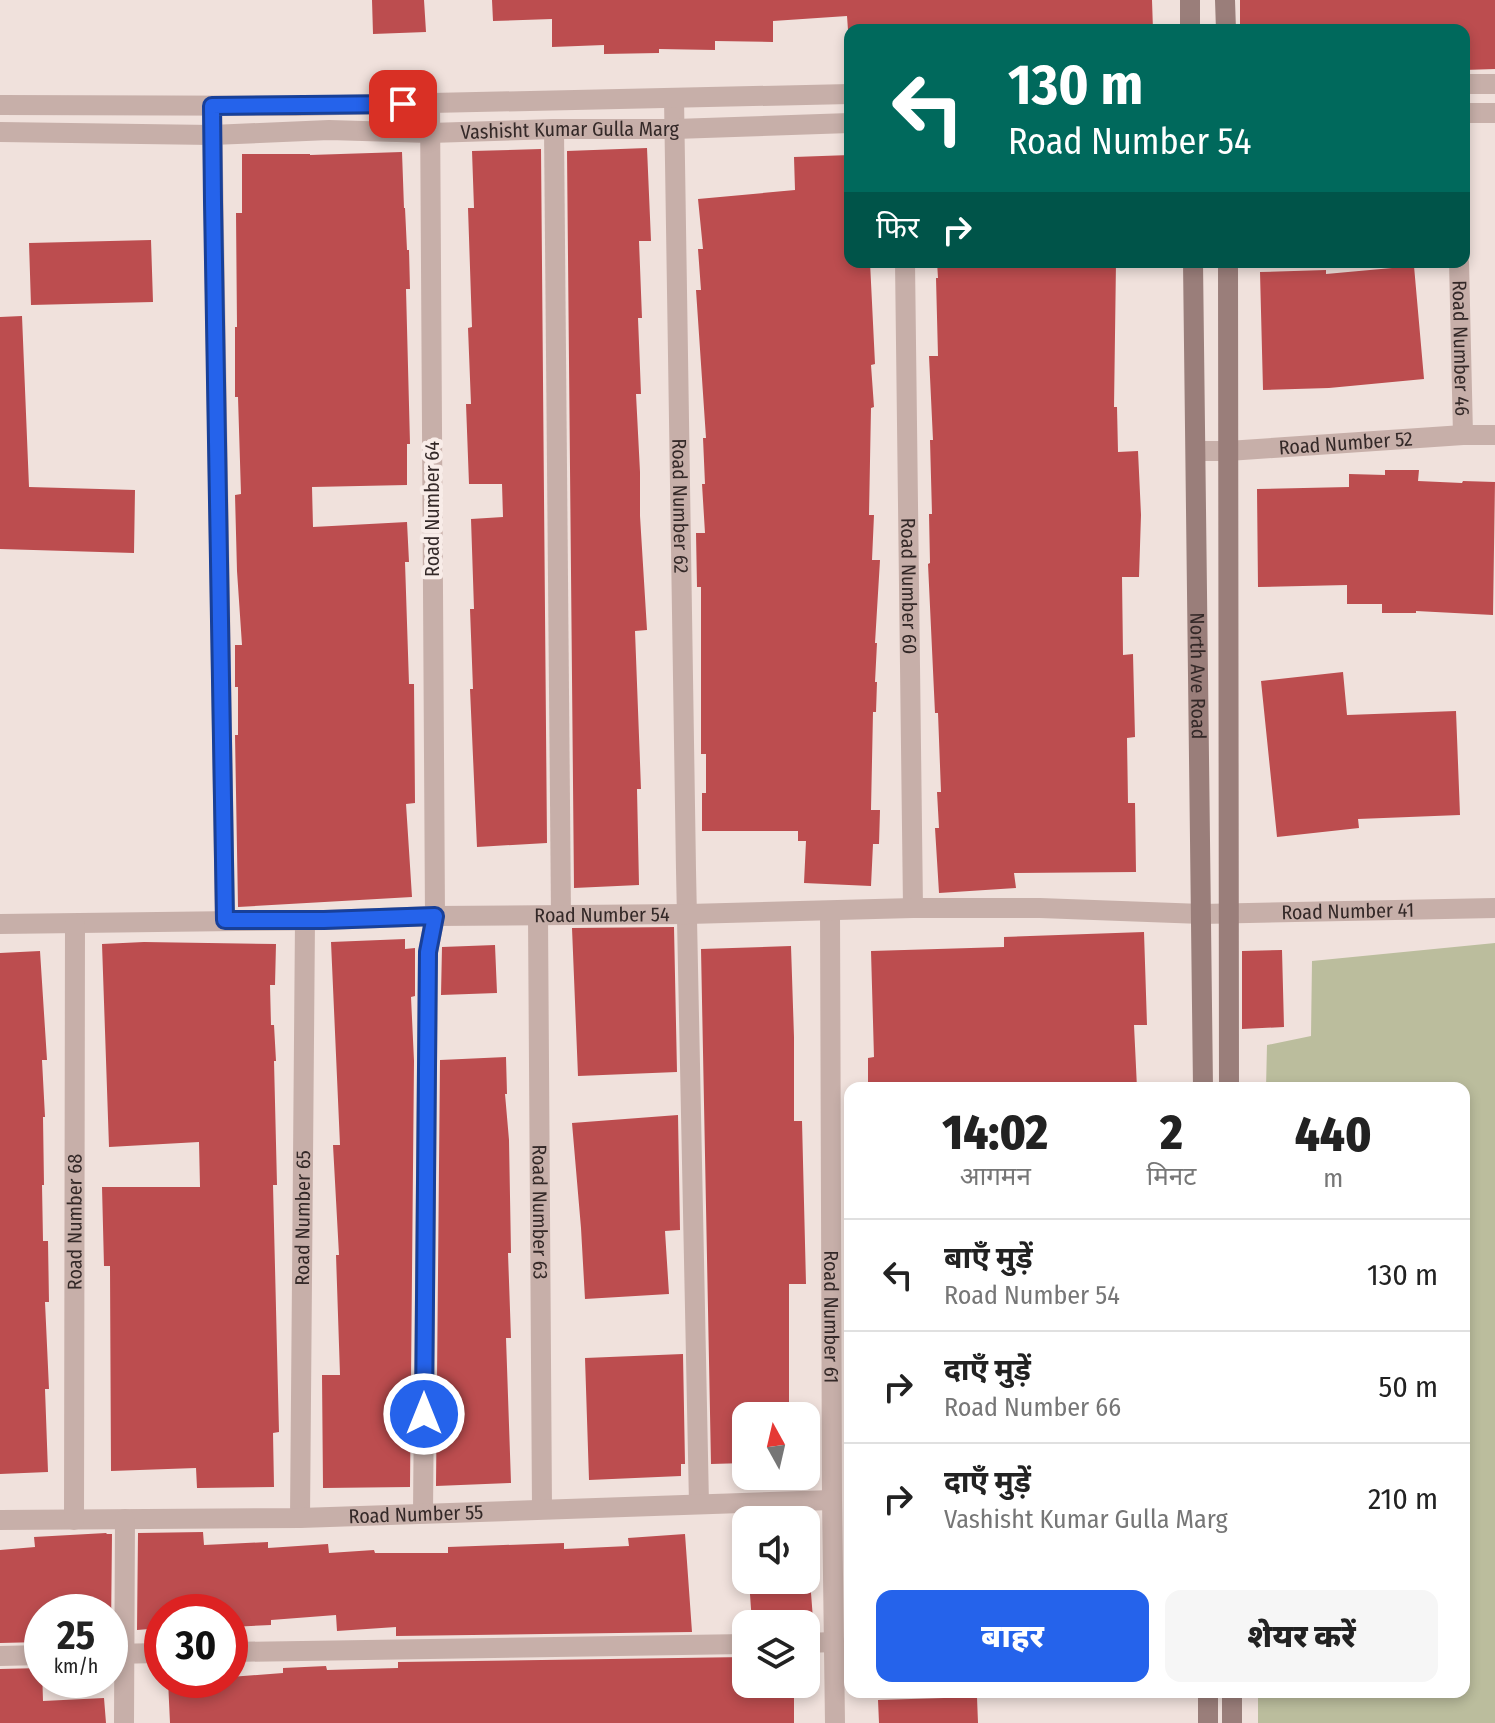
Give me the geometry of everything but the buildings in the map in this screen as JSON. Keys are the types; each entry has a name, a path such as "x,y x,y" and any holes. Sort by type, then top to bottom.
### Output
{"street":[{"path":"1190,0 1190,24"},
{"path":"1225,0 1226,24"},
{"path":"1470,84 1495,84"},
{"name":"Vashisht Kumar Gulla Marg","path":"0,105 212,106 844,94"},
{"name":"Road Number 62","path":"674,98 699,1504"},
{"name":"Road Number 64","path":"423,1513 428,952 435,916 430,103"},
{"path":"212,106 225,920"},
{"path":"1470,113 1495,113"},
{"name":"Vashisht Kumar Gulla Marg","path":"0,132 212,135 329,130 430,133 844,123"},
{"path":"554,129 561,915"},
{"name":"Road Number 60","path":"905,268 913,908"},
{"name":"North Ave Road","path":"1193,268 1203,1082"},
{"path":"1228,268 1229,1082"},
{"name":"Road Number 46","path":"1459,268 1463,435"},
{"name":"Road Number 52","path":"1196,451 1495,435"},
{"name":"Road Number 54","path":"0,924 913,908 1040,908 1202,914"},
{"name":"Road Number 41","path":"1202,914 1495,908"},
{"name":"Road Number 61","path":"830,911 835,1723"},
{"name":"Road Number 63","path":"538,916 542,1509"},
{"name":"Road Number 65","path":"300,1518 305,920"},
{"name":"Road Number 68","path":"74,1520 75,925"},
{"name":"Road Number 55","path":"0,1520 300,1518 832,1500"},
{"path":"121,1594 125,1519"},
{"path":"820,1642 834,1642"},
{"path":"248,1652 732,1644"},
{"path":"0,1656 24,1655"},
{"path":"121,1698 124,1723"},
{"path":"1208,1698 1208,1723"},
{"path":"1232,1698 1232,1723"}],"green space":[{"path":"1495,943 1495,1723 1258,1723 1258,1698 1470,1698 1470,1082 1266,1082 1267,1045 1311,1036 1312,961"}],"route":[{"path":"403,104 212,106 213,202 225,920 435,916 428,952 424,1414"}]}
